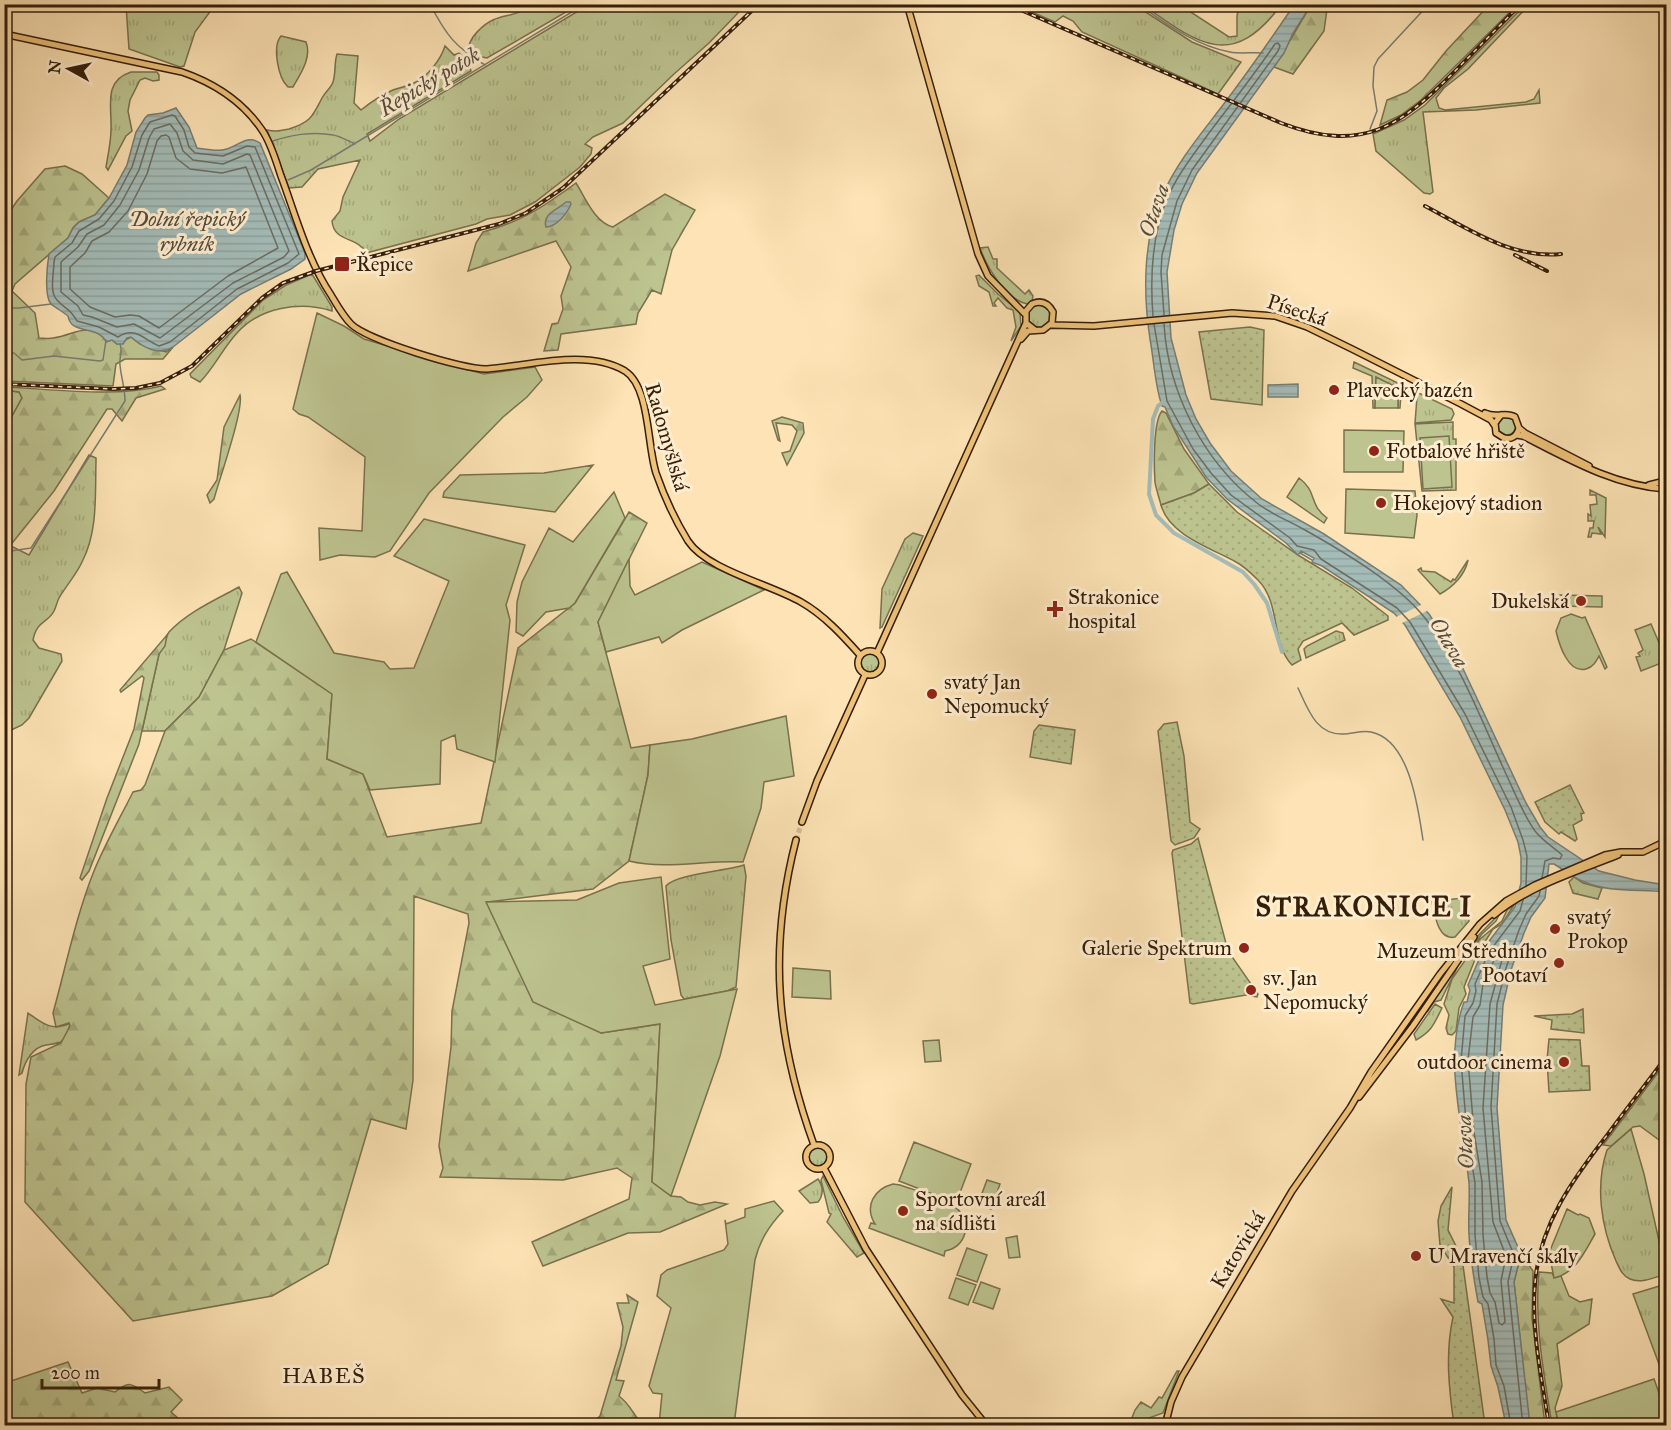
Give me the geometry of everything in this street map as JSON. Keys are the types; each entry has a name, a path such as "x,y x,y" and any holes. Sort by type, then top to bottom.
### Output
{"main road":[{"path":"908,7 975,248 988,276 1024,314 1026,322 1035,330"},
{"name":"Radomyšlská","path":"4,34 182,72 202,80 236,101 263,131 320,278 350,324 370,338 478,369 587,360 614,366 627,372 635,380 641,392 651,454 657,475 677,520 696,550 712,562 801,602 861,655"},
{"path":"1008,296 1022,304 1030,305 1038,302 1047,304 1054,317 1050,326 1043,330 1028,331 1016,345"},
{"path":"1024,314 1030,305"},
{"name":"Písecká","path":"1050,326 1123,323 1246,312 1275,316 1300,324 1346,345 1491,420 1495,426"},
{"name":"Písecká","path":"1054,317 1072,325"},
{"path":"877,653 1026,322"},
{"name":"Písecká","path":"1461,404 1493,417 1502,415"},
{"path":"1520,428 1516,435 1509,439 1504,438 1496,433 1496,420 1502,415 1510,414 1515,417 1525,433 1598,472"},
{"path":"1516,435 1584,467 1638,485 1666,489"},
{"path":"1638,485 1656,484 1661,482 1666,474"},
{"path":"866,651 877,653 882,660 881,670 872,676 866,675 858,666 861,655 866,651"},
{"path":"802,822 821,773 866,675"},
{"path":"796,840 782,911 779,959 780,999 784,1039 792,1079 814,1145"},
{"name":"Katovická","path":"1165,1425 1174,1394 1187,1368 1292,1191 1356,1100 1371,1072 1447,964 1480,924 1505,904 1552,880 1607,857 1643,852 1666,841"},
{"path":"814,1145 822,1145 830,1152 829,1163 824,1168 813,1168 807,1161 807,1152 814,1145"},
{"path":"824,1168 852,1225 876,1265 962,1395 987,1425"}],"green space":[{"path":"126,4 215,5 195,32 184,66 180,67 129,49"},
{"path":"733,4 738,13 709,43 623,123 593,137 585,144 592,148 591,154 580,167 535,202 510,215 487,219 476,224 366,253 358,244 337,233 332,221 340,211 343,197 360,160 318,169 302,187 289,188 267,130 289,129 310,118 333,82 337,54 358,56 354,103 361,110 384,94 411,85 425,76 434,67 445,46 454,55 459,53 468,61 471,71 367,134 370,141 399,119 588,5"},
{"path":"530,5 578,5 487,58 477,56 469,49 471,40 485,25 498,18 521,11"},
{"path":"1027,5 1135,5 1192,42 1241,62 1218,94 1082,32 1073,21 1063,16 1055,22 1027,10"},
{"path":"1143,5 1180,5 1229,37 1237,36 1239,5 1281,5 1263,26 1246,38 1230,44 1214,44 1198,40 1181,31"},
{"path":"1311,5 1331,5 1327,9 1324,31 1293,74 1274,67"},
{"path":"1489,5 1517,5 1421,100 1401,115 1380,125 1387,100 1407,92 1423,80 1446,51"},
{"path":"1525,5 1529,5 1468,69 1444,88 1436,98 1439,108 1445,110 1526,102 1534,99 1539,90 1540,103 1476,110 1423,112 1433,192 1424,193 1376,151 1373,134 1404,120 1425,105"},
{"path":"281,36 306,42 308,53 305,65 293,87 288,87 284,83 279,70 277,47"},
{"path":"131,72 157,72 159,80 153,81 145,78 140,80 130,100 128,111 132,131 126,136 108,170 106,167 111,134 111,95 116,81"},
{"path":"65,166 82,174 109,198 95,215 79,222 68,238 15,284 12,291 35,313 39,338 51,338 87,330 117,344 131,337 140,344 166,352 173,347 163,359 125,359 116,364 113,386 5,381 5,219 17,201 45,169"},
{"path":"576,183 596,215 607,225 613,227 665,194 695,210 672,250 661,294 652,290 638,313 636,324 561,334 558,350 544,351 552,324 558,323 563,309 561,296 571,267 556,241 468,271 476,243 483,232 510,223 532,212"},
{"path":"988,247 993,259 997,259 997,268 1025,294 1029,290 1033,296 1032,301 1027,304 1019,301 1004,289 987,264 980,248"},
{"path":"312,274 332,307 332,311 307,307 281,308 257,317 237,333 200,382 191,377 190,374 263,300 286,285"},
{"path":"979,275 1020,312 1021,326 1011,341 1016,327 1013,310 1007,308 998,298 994,303 996,306 993,306 989,292 979,286 976,276"},
{"path":"1035,305 1043,305 1050,312 1050,320 1043,327 1035,327 1028,320 1028,312"},
{"path":"317,313 364,339 484,374 535,367 542,380 429,493 390,551 375,557 340,555 320,560 319,528 362,531 365,457 293,409"},
{"path":"1250,327 1264,330 1262,405 1211,399 1199,332"},
{"path":"1354,362 1452,409 1454,414 1451,420 1415,423 1417,397 1408,391 1403,392 1400,408 1398,408 1398,388 1376,378 1375,408 1373,408 1372,376 1353,368"},
{"path":"1376,377 1398,388 1398,408 1375,408"},
{"path":"161,386 165,389 136,398 122,421 112,409 107,409 54,491 9,547 5,547 5,429 22,398 19,392 5,390 5,387 124,392"},
{"path":"5,390 19,392 22,398 5,429"},
{"path":"240,395 235,429 214,499 210,503 207,495 217,480 224,427"},
{"path":"1162,411 1166,413 1184,449 1209,484 1194,493 1161,505 1155,482 1154,456 1157,424"},
{"path":"782,417 803,423 804,433 787,465 782,453 790,451 797,431 792,425 776,423 780,441 778,440 772,421"},
{"path":"1507,417 1513,420 1516,426 1513,432 1507,435 1501,432 1498,426 1501,420"},
{"path":"1453,422 1453,439 1456,439 1456,490 1422,491 1415,424"},
{"name":"Fotbalové hřiště","path":"1344,430 1404,431 1403,472 1344,472"},
{"name":"Fotbalové hřiště","path":"1449,436 1452,487 1423,489 1420,438"},
{"path":"89,455 96,458 95,513 91,538 82,562 59,598 52,615 40,625 33,640 39,648 61,654 62,661 29,718 22,725 5,733 4,547 13,547 29,555"},
{"path":"593,465 555,512 443,497 444,492 460,475 544,473"},
{"path":"1299,478 1309,488 1317,508 1327,518 1324,523 1287,497"},
{"path":"1209,484 1237,512 1298,555 1352,588 1388,616 1388,620 1354,635 1342,623 1303,641 1298,649 1301,660 1292,665 1281,646 1270,600 1258,580 1239,564 1192,540 1173,525 1165,515 1161,505 1194,493"},
{"name":"Hokejový stadion","path":"1346,489 1415,491 1417,515 1414,538 1345,533"},
{"path":"1590,490 1606,498 1605,537 1598,527 1601,534 1592,533 1591,537 1588,537 1594,521 1588,521 1588,514 1591,516 1590,505 1597,504 1596,495 1590,495"},
{"path":"614,492 625,518 575,603 569,608 546,612 523,636 516,632 517,602 522,582 549,528 573,542"},
{"path":"629,512 647,523 598,622 631,748 650,745 648,775 629,861 593,889 487,902 601,1033 660,1024 652,1182 671,1196 681,1197 688,1202 700,1205 715,1202 727,1204 660,1232 628,1233 543,1266 532,1242 629,1199 632,1178 617,1168 563,1180 440,1177 443,1168 439,1146 451,1047 452,1011 469,923 468,914 414,896 413,1080 406,1129 371,1119 328,1264 272,1296 133,1321 25,1202 26,1084 31,1057 61,1043 70,1026 69,1023 56,1027 53,1013 82,906 98,861 133,792 141,790 145,785 165,731 199,697 224,650 251,639 332,694 327,759 363,774 387,837 481,823 518,648 575,603"},
{"path":"424,519 525,545 506,605 510,620 495,762 457,749 455,735 441,741 440,784 370,790 363,774 327,759 332,694 256,642 281,574 287,572 334,653 384,662 390,669 414,668 449,581 394,556"},
{"path":"913,533 923,536 880,628 882,589 905,539"},
{"path":"629,559 630,586 635,595 702,562 764,590 682,630 662,643 659,637 606,652 598,622"},
{"path":"1468,560 1458,580 1440,594 1418,570 1421,568 1422,571 1435,572 1451,582 1455,580"},
{"path":"239,587 242,593 224,650 199,697 165,731 142,731 159,654 169,632 193,612"},
{"name":"Dukelská","path":"1560,595 1602,596 1602,607 1560,606"},
{"path":"1571,614 1585,617 1607,667 1605,669 1599,656 1591,667 1586,669 1574,667 1565,657 1556,631 1561,618"},
{"path":"1651,624 1666,659 1664,662 1641,671 1636,657 1640,656 1638,653 1643,650 1635,630"},
{"path":"1336,631 1343,633 1345,640 1306,658 1304,649 1307,646"},
{"path":"167,635 165,646 159,654 139,744 89,871 82,880 80,878 107,798 134,729 144,678 142,676 121,692 120,690"},
{"path":"870,654 876,657 879,663 876,669 870,672 864,669 861,663 864,657"},
{"path":"786,716 794,776 764,782 761,808 743,862 657,865 629,861 648,775 650,745 692,739"},
{"path":"1177,722 1184,756 1190,822 1200,829 1194,838 1175,845 1171,841 1158,731 1164,724"},
{"path":"1039,725 1075,730 1071,764 1030,757 1034,731"},
{"path":"1570,785 1584,813 1581,814 1582,820 1573,825 1577,839 1575,841 1561,832 1559,834 1545,822 1535,802"},
{"path":"1198,838 1228,951 1258,994 1257,997 1246,995 1190,1003 1172,853 1173,850 1191,844"},
{"path":"744,865 746,876 736,987 727,991 684,999 681,995 671,940 666,886 680,878"},
{"path":"661,877 670,959 643,966 655,1005 737,989 720,1056 671,1196 652,1182 660,1024 601,1033 533,1002 486,902 577,900 619,883"},
{"path":"1574,877 1583,883 1602,888 1598,899 1573,893 1569,882"},
{"path":"1461,898 1469,921 1455,937 1449,937 1438,926 1432,902"},
{"path":"1514,905 1502,924 1493,929 1476,957 1464,987 1466,994 1459,1008 1456,1031 1452,1035 1448,1034 1446,1028 1449,1015 1444,1004 1452,979 1480,939 1502,921 1507,910"},
{"path":"1500,913 1496,921 1482,934 1459,964 1441,1000 1434,1002 1427,1012 1473,941"},
{"path":"793,968 830,971 831,999 792,997"},
{"path":"1435,1004 1442,1008 1437,1018 1432,1027 1416,1040 1414,1034"},
{"path":"1583,1009 1584,1033 1551,1029 1552,1020 1534,1016 1572,1014"},
{"path":"28,1013 48,1025 58,1027 70,1023 70,1025 63,1041 41,1046 33,1052 19,1075"},
{"path":"1549,1039 1580,1040 1582,1066 1589,1066 1590,1090 1549,1092 1547,1060"},
{"path":"939,1040 941,1061 925,1062 923,1041"},
{"path":"1666,1062 1666,1145 1640,1126 1633,1127 1611,1146 1603,1145"},
{"path":"1631,1129 1644,1174 1666,1272 1658,1277 1639,1281 1630,1279 1621,1271 1611,1248 1601,1206 1601,1178 1607,1150"},
{"path":"914,1142 971,1164 956,1203 899,1181"},
{"path":"814,1148 822,1148 827,1153 825,1164 814,1166 809,1161 809,1153"},
{"path":"823,1176 864,1253 857,1257 827,1222 831,1214 821,1180"},
{"path":"818,1179 822,1188 821,1196 818,1202 810,1203 799,1191"},
{"path":"987,1180 1000,1184 991,1209 978,1204"},
{"path":"893,1184 944,1201 962,1214 966,1223 964,1237 960,1243 945,1251 944,1256 869,1228 871,1223 875,1224 870,1211 873,1199 886,1186"},
{"path":"1452,1187 1448,1230 1462,1258 1485,1425 1454,1425 1448,1358 1453,1317 1441,1299 1454,1303 1454,1267 1440,1245 1438,1221 1441,1206"},
{"path":"774,1201 783,1211 766,1234 755,1260 734,1425 659,1425 662,1394 653,1393 649,1386 671,1308 657,1296 661,1275 667,1270 724,1250 728,1244 725,1220 726,1224 745,1217 745,1209"},
{"path":"1567,1209 1589,1218 1595,1234 1574,1266 1554,1278 1549,1253"},
{"path":"1017,1236 1020,1257 1009,1258 1006,1238"},
{"path":"967,1248 987,1255 977,1282 957,1275"},
{"path":"1521,1254 1533,1271 1532,1318 1545,1425 1529,1424 1514,1282"},
{"path":"1539,1272 1552,1273 1554,1277 1561,1276 1569,1296 1580,1302 1592,1299 1589,1324 1557,1344 1562,1386 1555,1408 1559,1425 1552,1425 1543,1368 1538,1310"},
{"path":"956,1278 976,1285 968,1305 949,1298"},
{"path":"981,1282 1000,1289 993,1309 973,1302"},
{"path":"1666,1284 1666,1383 1633,1294"},
{"path":"627,1295 638,1302 616,1380 624,1381 619,1396 643,1425 588,1426 600,1416 621,1346 623,1327 617,1303 629,1303"},
{"path":"68,1362 82,1393 97,1388 115,1392 127,1385 133,1385 145,1393 169,1387 182,1400 171,1412 186,1425 5,1425 5,1383"},
{"path":"1179,1371 1163,1413 1146,1419 1142,1425 1136,1423 1129,1425 1141,1402 1151,1408 1159,1397 1162,1398"},
{"path":"1654,1379 1666,1412 1666,1425 1559,1425 1556,1412"}],"water":[{"name":"Otava","path":"1294,5 1311,5 1293,33 1284,53 1197,173 1182,204 1174,230 1167,272 1171,338 1186,395 1196,419 1231,471 1262,499 1324,534 1401,585 1429,614 1458,658 1526,803 1548,837 1599,871 1666,885 1666,892 1602,887 1582,881 1554,864 1549,864 1545,898 1531,917 1511,970 1503,1005 1497,1108 1506,1220 1521,1254 1514,1282 1530,1425 1506,1425 1491,1366 1482,1304 1478,1302 1471,1260 1469,1183 1456,1092 1455,1069 1458,1024 1464,1002 1467,1002 1470,990 1468,985 1484,948 1515,907 1521,883 1521,857 1518,842 1460,717 1405,625 1394,613 1322,566 1312,562 1314,558 1301,551 1298,555 1286,543 1227,499 1206,477 1173,426 1165,407 1162,406 1156,382 1146,303 1146,266 1151,230 1162,196 1182,160"},
{"name":"Dolní řepický rybník","path":"176,108 189,127 197,148 222,150 250,140 260,143 305,253 305,259 291,269 241,294 167,350 151,350 131,337 127,338 123,344 117,344 112,340 106,342 97,333 74,326 68,316 51,304 47,288 49,254 68,238 79,222 95,215 109,198 127,165 136,132 145,118 148,115"},
{"path":"566,202 571,204 564,216 554,225 546,227 548,215"},
{"path":"1298,384 1298,397 1268,397 1268,385"}],"pier":[{"path":"1423,604 1429,610 1400,624 1394,618"}],"waterway":[{"path":"430,4 452,39 485,65"},
{"name":"Řepický potok","path":"288,180 311,170 585,4"},
{"name":"Řepický potok","path":"1138,4 1181,33 1217,49 1234,53 1263,53"},
{"path":"1370,129 1377,111 1373,86 1374,67 1378,59 1429,4"},
{"path":"270,142 317,133 336,136 355,144"},
{"name":"Řepický potok","path":"4,308 51,304"},
{"path":"4,353 14,353 22,360 54,356 100,361 103,360 106,340"},
{"path":"4,552 31,548 125,401 120,365 120,344"},
{"path":"1164,401 1158,406 1153,419 1149,494 1156,515 1174,533 1243,572 1267,603 1282,652"},
{"path":"1300,553 1312,560"},
{"path":"1298,688 1314,719 1326,730 1343,734 1371,732 1384,738 1395,748 1410,777 1423,840"}],"tunnel":[{"path":"796,840 802,822"}],"railway":[{"path":"4,384 113,389 136,388 160,383 192,366 262,298 283,283 316,271 499,224 526,213 563,188 759,4"},
{"path":"1007,4 1281,123 1309,132 1335,136 1357,135 1378,130 1416,107 1436,90 1521,4"},
{"path":"1425,206 1507,247 1525,252 1561,254"},
{"path":"1515,255 1547,271"},
{"path":"1549,1426 1538,1355 1534,1302 1538,1262 1543,1242 1571,1186 1666,1057"}],"place":[{"name":"Řepice","path":"342,264"},
{"name":"Plavecký bazén","path":"1334,390"},
{"name":"Fotbalové hřiště","path":"1374,451"},
{"name":"Hokejový stadion","path":"1381,503"},
{"name":"Dukelská","path":"1581,601"},
{"name":"Strakonice hospital","path":"1055,609"},
{"name":"svatý Jan Nepomucký","path":"932,694"},
{"name":"svatý Prokop","path":"1555,929"},
{"name":"Galerie Spektrum","path":"1244,948"},
{"name":"Muzeum Středního Pootaví","path":"1559,963"},
{"name":"sv. Jan Nepomucký","path":"1251,990"},
{"name":"outdoor cinema","path":"1564,1062"},
{"name":"Sportovní areál na sídlišti","path":"903,1211"},
{"name":"U Mravenčí skály","path":"1416,1256"}],"district":[{"name":"STRAKONICE I","path":"1364,907"},
{"name":"HABEŠ","path":"324,1375"}]}
